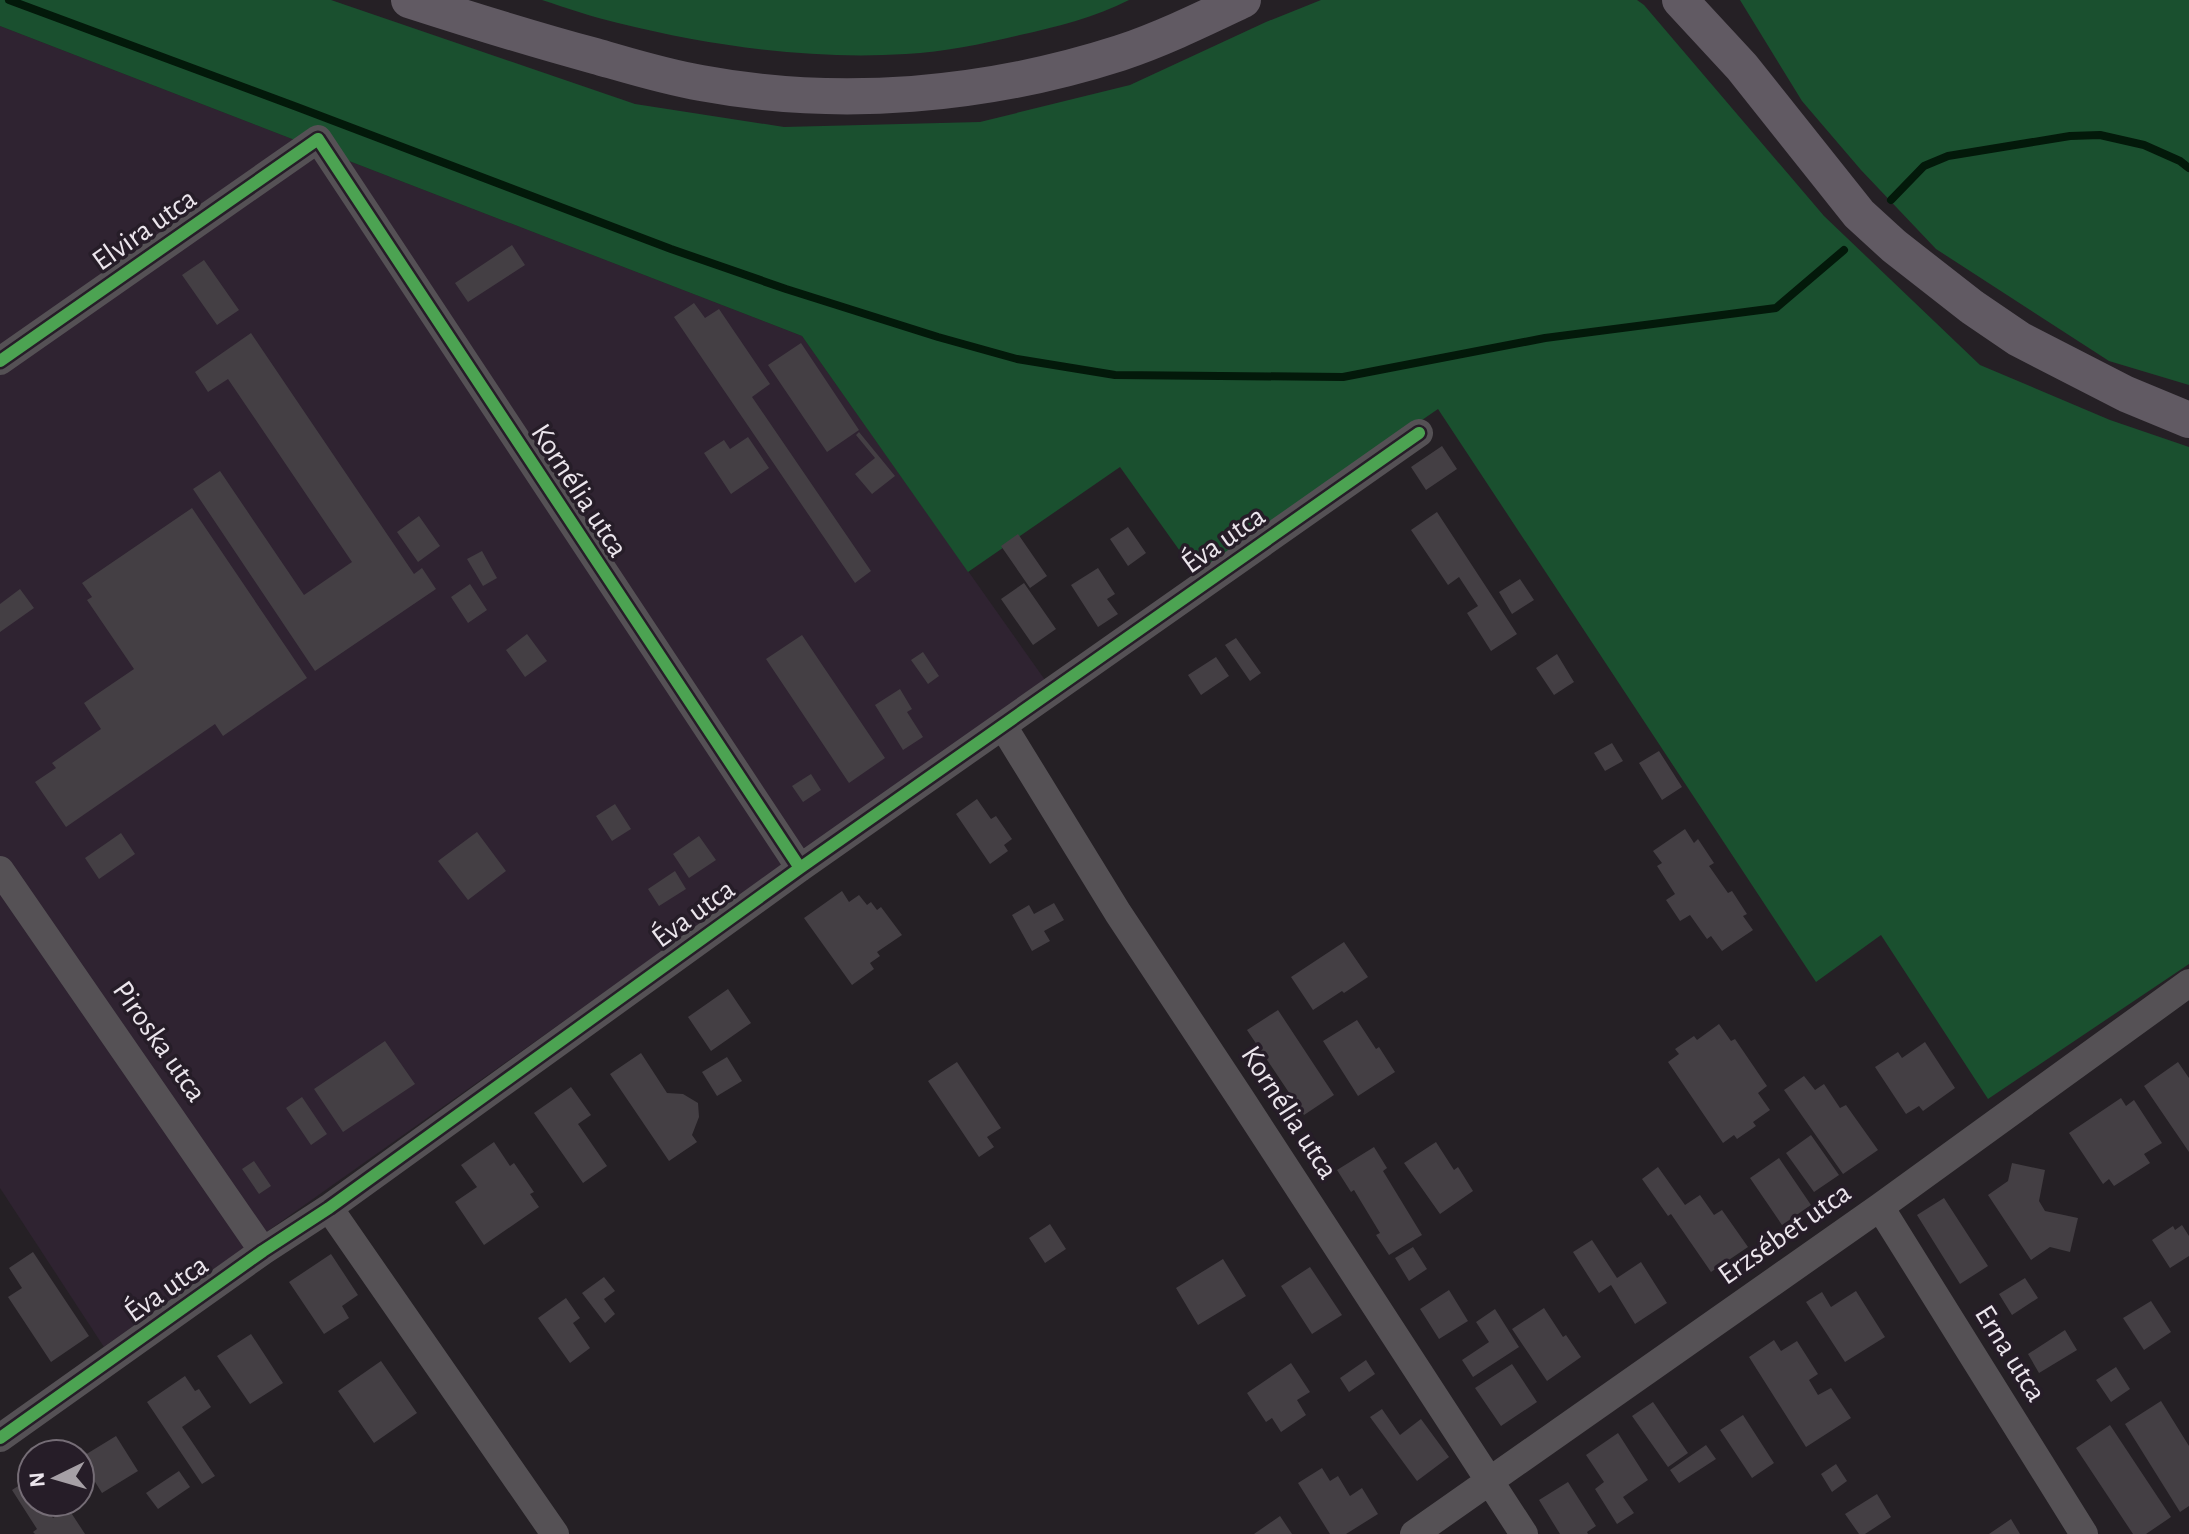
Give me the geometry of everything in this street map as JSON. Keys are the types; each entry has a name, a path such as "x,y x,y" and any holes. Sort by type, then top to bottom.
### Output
{"main road":[{"path":"409,0 512,33 700,83 814,96 855,97 942,92 1057,71 1172,33 1243,0"},
{"path":"1680,0 1742,67 1859,214 1916,264 2019,339 2126,394 2189,420"},
{"path":"1717,0 1742,67"}],"street":[{"name":"Elvira utca","path":"0,361 318,139"},
{"name":"Kornélia utca","path":"318,139 800,868"},
{"name":"Éva utca","path":"0,1438 263,1251 329,1208 800,868 1419,433"},
{"name":"Kornélia utca","path":"1003,726 1118,913 1524,1534"},
{"name":"Piroska utca","path":"0,870 263,1251"},
{"name":"Erzsébet utca","path":"1414,1534 1880,1207 2189,983"},
{"name":"Erna utca","path":"1880,1207 2084,1534"},
{"path":"329,1208 555,1534"}],"shaded area":[{"path":"0,26 802,336 1045,680 104,1347 0,1188"}],"green space":[{"path":"0,0 331,0 635,104 784,127 980,122 1130,85 1321,0 1637,0 1824,216 1980,365 2110,420 2189,447 2189,964 1988,1099 1881,935 1816,982 1438,409 1197,575 1120,467 968,572 802,336 0,26"},
{"path":"542,0 1129,0 1103,12 1048,29 963,47 906,54 834,55 761,49 689,38 618,23"},
{"path":"1740,0 2189,0 2189,385 2109,361 1936,249 1861,170 1802,101"}],"building":[{"path":"512,245 525,265 468,302 455,283"},
{"path":"204,260 239,310 217,325 182,275"},
{"path":"694,303 705,318 719,309 770,384 752,397 871,571 855,583 674,317"},
{"path":"251,333 414,574 422,568 436,589 315,671 193,489 220,471 304,595 352,562 228,379 208,392 195,372"},
{"path":"801,343 859,430 827,452 768,365"},
{"path":"859,432 895,476 872,494 855,474 875,458 856,435"},
{"path":"748,437 769,468 731,494 704,453 724,440 730,449"},
{"path":"1442,446 1457,469 1426,490 1411,467"},
{"path":"192,508 307,678 223,736 215,724 66,827 35,782 56,768 52,763 101,729 84,703 134,669 87,600 92,597 82,583"},
{"path":"1437,512 1517,634 1491,651 1467,613 1478,606 1459,577 1448,585 1411,530"},
{"path":"419,516 440,546 418,562 397,532"},
{"path":"1128,527 1146,553 1128,566 1110,539"},
{"path":"1018,534 1047,576 1030,588 1001,546"},
{"path":"482,551 497,578 483,586 467,559"},
{"path":"1098,568 1115,594 1107,599 1118,614 1098,627 1071,585"},
{"path":"1520,579 1534,600 1512,614 1499,592"},
{"path":"1024,583 1056,629 1033,645 1001,599"},
{"path":"470,584 487,610 468,623 451,597"},
{"path":"20,589 34,608 0,632 0,604"},
{"path":"527,634 547,661 525,677 506,650"},
{"path":"802,635 885,758 849,783 766,659"},
{"path":"1236,638 1261,673 1250,681 1225,645"},
{"path":"923,652 939,676 928,684 911,660"},
{"path":"1557,654 1574,682 1554,695 1536,668"},
{"path":"1216,657 1229,676 1201,695 1188,675"},
{"path":"900,689 912,709 907,712 923,737 903,750 875,705"},
{"path":"1612,743 1623,761 1605,771 1594,753"},
{"path":"1659,751 1682,787 1662,800 1639,763"},
{"path":"811,774 821,790 803,802 792,786"},
{"path":"977,799 991,819 996,816 1012,839 1004,845 1008,851 990,864 956,814"},
{"path":"615,804 631,829 612,841 596,816"},
{"path":"1685,829 1694,843 1698,839 1714,863 1709,866 1728,893 1732,891 1753,930 1722,951 1711,936 1707,939 1690,915 1680,921 1666,900 1675,894 1657,866 1662,863 1653,851"},
{"path":"477,832 506,871 468,900 438,861"},
{"path":"121,833 135,854 99,879 85,858"},
{"path":"699,836 716,860 689,878 673,854"},
{"path":"675,871 686,889 659,906 648,889"},
{"path":"842,891 849,902 859,895 867,905 871,902 877,910 881,907 902,935 877,952 880,956 870,963 874,969 852,985 804,918"},
{"path":"1054,903 1064,920 1044,931 1050,941 1032,951 1012,915 1029,905 1034,914"},
{"path":"1344,942 1368,977 1313,1010 1291,977"},
{"path":"728,989 751,1023 711,1051 688,1017"},
{"path":"1278,1010 1334,1095 1304,1115 1247,1030"},
{"path":"1357,1020 1395,1072 1358,1096 1323,1041"},
{"path":"1719,1024 1731,1041 1735,1039 1767,1086 1758,1093 1770,1110 1753,1122 1756,1126 1737,1139 1734,1135 1723,1143 1668,1062 1679,1054 1675,1049 1694,1036 1697,1040"},
{"path":"385,1041 415,1084 343,1132 314,1089"},
{"path":"1925,1042 1955,1088 1923,1111 1919,1106 1906,1114 1875,1067 1898,1052 1902,1058"},
{"path":"641,1053 667,1093 683,1094 698,1103 699,1117 692,1135 697,1142 669,1161 610,1074"},
{"path":"727,1057 742,1081 717,1096 702,1072"},
{"path":"957,1062 1001,1128 987,1137 994,1147 979,1157 928,1081"},
{"path":"2178,1062 2189,1078 2189,1152 2144,1086"},
{"path":"1804,1076 1815,1090 1824,1084 1840,1108 1846,1105 1878,1150 1843,1174 1784,1090"},
{"path":"571,1087 591,1115 578,1124 607,1166 583,1183 534,1113"},
{"path":"302,1097 327,1134 311,1145 286,1108"},
{"path":"2121,1098 2126,1106 2134,1100 2162,1143 2144,1154 2150,1163 2114,1186 2109,1179 2103,1184 2069,1133"},
{"path":"1811,1135 1839,1175 1814,1192 1786,1153"},
{"path":"494,1142 510,1166 514,1163 534,1192 530,1194 539,1207 484,1245 455,1202 477,1187 461,1165"},
{"path":"1436,1142 1454,1170 1458,1167 1473,1191 1440,1214 1404,1163"},
{"path":"1374,1147 1387,1168 1383,1171 1422,1235 1389,1255 1376,1235 1380,1233 1354,1190 1351,1192 1337,1170"},
{"path":"1779,1158 1811,1205 1782,1225 1750,1178"},
{"path":"254,1161 271,1186 259,1194 242,1169"},
{"path":"2012,1163 2045,1170 2039,1201 2045,1211 2078,1218 2070,1252 2050,1247 2031,1260 1988,1195 2008,1181"},
{"path":"1658,1167 1685,1205 1700,1195 1714,1215 1722,1210 1748,1247 1711,1272 1671,1214 1668,1216 1642,1179"},
{"path":"1944,1198 1988,1266 1960,1284 1917,1215"},
{"path":"1050,1224 1066,1249 1045,1263 1029,1238"},
{"path":"2182,1225 2189,1236 2189,1256 2170,1268 2152,1240 2173,1226 2175,1230"},
{"path":"1592,1240 1617,1278 1641,1262 1667,1303 1635,1324 1611,1285 1599,1293 1573,1252"},
{"path":"1413,1247 1427,1269 1409,1281 1395,1258"},
{"path":"33,1252 89,1336 51,1362 8,1297 22,1288 9,1268"},
{"path":"331,1254 358,1295 342,1306 349,1318 324,1334 289,1282"},
{"path":"1223,1259 1246,1296 1198,1325 1176,1288"},
{"path":"1310,1267 1342,1315 1312,1334 1281,1286"},
{"path":"604,1277 615,1291 604,1299 615,1314 605,1323 582,1293"},
{"path":"2025,1278 2038,1298 2012,1315 1999,1294"},
{"path":"1449,1290 1468,1321 1439,1339 1420,1309"},
{"path":"1856,1291 1885,1337 1845,1362 1806,1302 1822,1292 1831,1307"},
{"path":"566,1298 580,1318 573,1323 590,1348 570,1363 538,1318"},
{"path":"2151,1301 2171,1332 2144,1350 2123,1318"},
{"path":"1544,1308 1581,1357 1547,1381 1512,1329"},
{"path":"1495,1309 1519,1347 1473,1377 1462,1360 1489,1342 1476,1322"},
{"path":"2065,1330 2077,1350 2039,1373 2028,1354"},
{"path":"251,1334 283,1383 250,1404 217,1356"},
{"path":"1774,1340 1781,1351 1797,1341 1818,1374 1809,1380 1818,1395 1831,1388 1851,1418 1806,1447 1749,1357"},
{"path":"1366,1360 1375,1374 1349,1392 1340,1378"},
{"path":"381,1361 417,1413 374,1443 338,1391"},
{"path":"1291,1363 1310,1392 1297,1400 1306,1415 1281,1432 1272,1418 1266,1422 1247,1393"},
{"path":"1512,1364 1537,1402 1501,1426 1475,1388"},
{"path":"2116,1367 2130,1389 2111,1402 2096,1380"},
{"path":"185,1376 211,1407 182,1427 215,1476 202,1484 147,1402"},
{"path":"2161,1401 2189,1446 2189,1506 2180,1512 2125,1424"},
{"path":"1653,1402 1688,1453 1668,1467 1632,1416"},
{"path":"1382,1409 1400,1435 1421,1419 1449,1457 1417,1481 1370,1417"},
{"path":"1743,1415 1774,1463 1752,1478 1720,1430"},
{"path":"2110,1425 2171,1517 2146,1534 2133,1534 2076,1448"},
{"path":"1618,1433 1648,1480 1623,1497 1634,1513 1617,1524 1595,1489 1604,1482 1586,1455"},
{"path":"116,1436 138,1471 102,1493 96,1483 96,1448"},
{"path":"1706,1445 1716,1459 1679,1483 1670,1470"},
{"path":"1836,1464 1847,1481 1832,1492 1821,1474"},
{"path":"1322,1468 1330,1481 1338,1476 1350,1496 1362,1488 1378,1514 1346,1534 1330,1534 1298,1483"},
{"path":"179,1471 190,1487 158,1509 146,1493"},
{"path":"1568,1482 1596,1526 1588,1534 1560,1534 1539,1500"},
{"path":"1877,1494 1891,1517 1865,1534 1859,1534 1845,1514"},
{"path":"1280,1516 1292,1534 1254,1534"},
{"path":"30,1518 75,1518 85,1534 35,1534 33,1532 37,1529"},
{"path":"2011,1519 2020,1534 1989,1534"}],"waterway":[{"path":"9,0 671,249 786,289 1017,359 1115,375 1343,377 1545,338 1776,308 1844,250"},
{"path":"1891,200 1924,166 1948,156 2070,136 2100,135 2144,145 2189,168"}],"cycle path":[{"path":"0,361 318,139 800,868"},
{"path":"0,1438 263,1251 329,1208 800,868 1419,433"}]}
